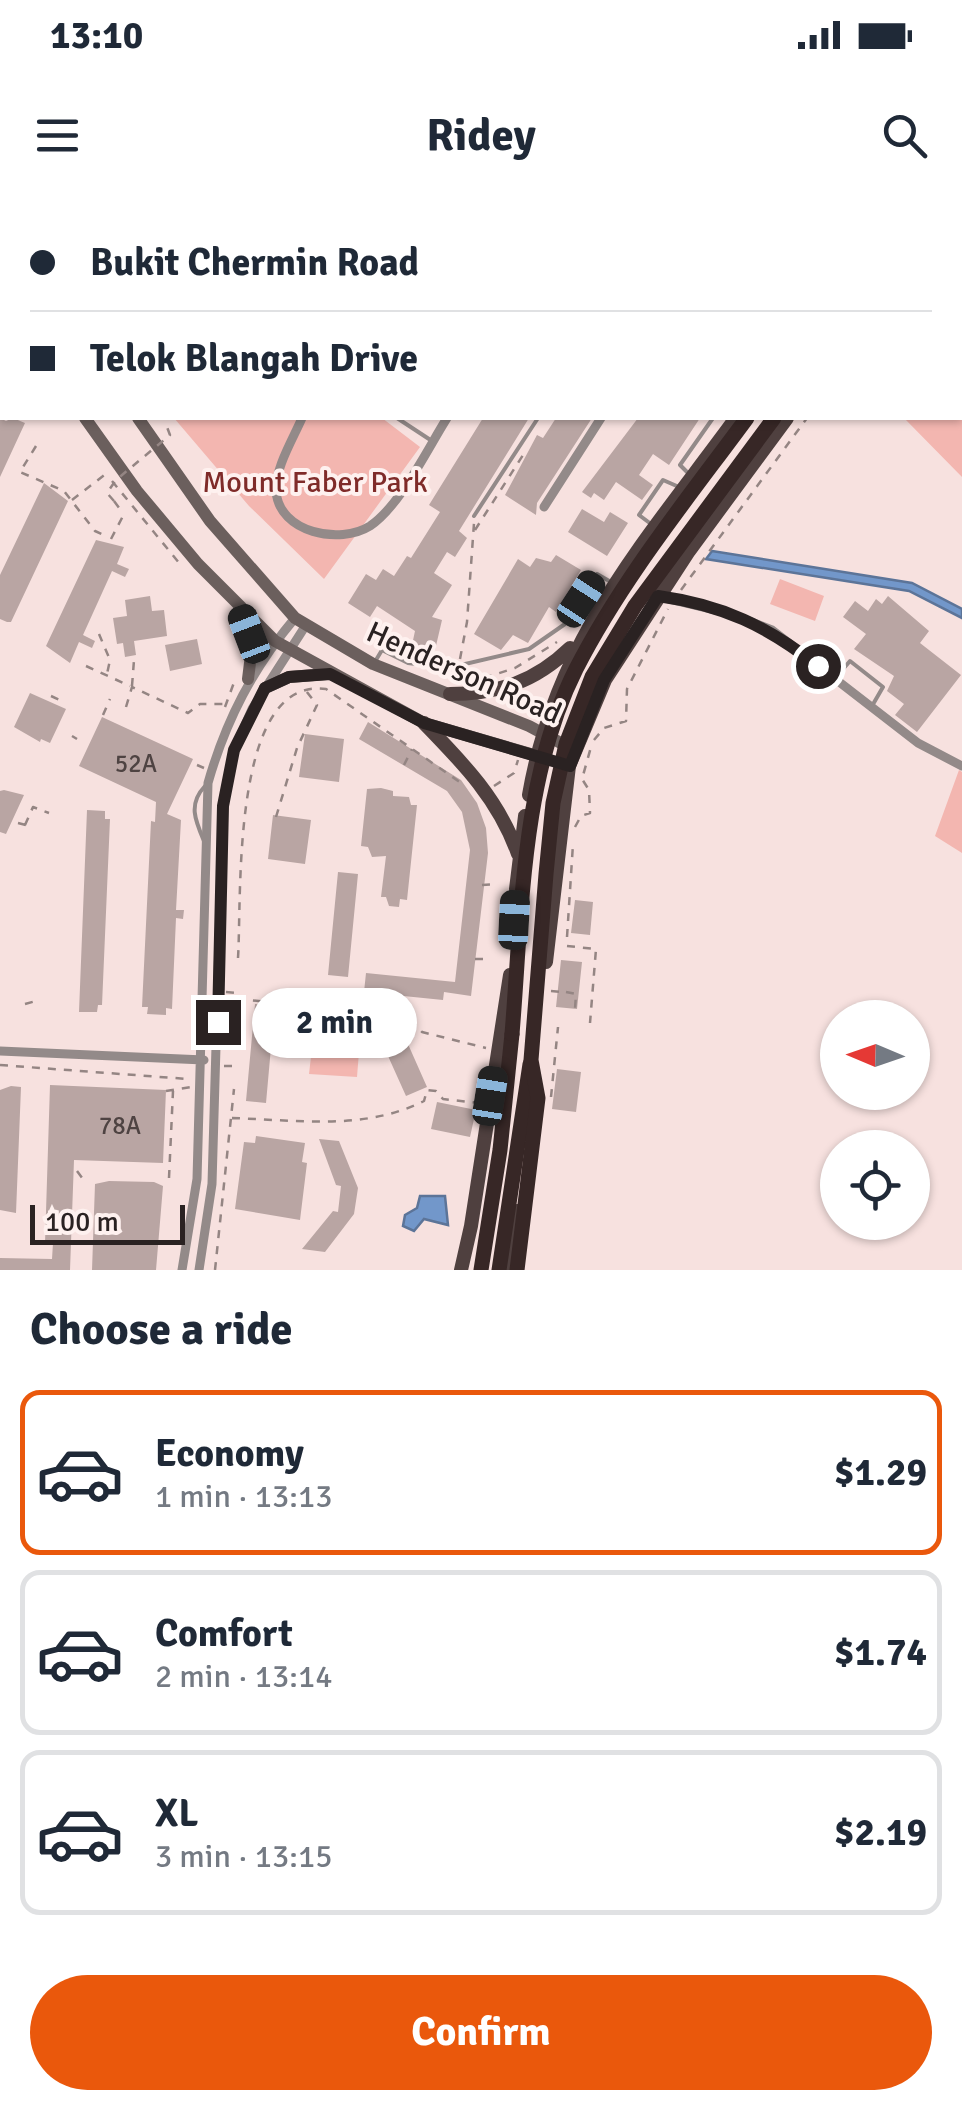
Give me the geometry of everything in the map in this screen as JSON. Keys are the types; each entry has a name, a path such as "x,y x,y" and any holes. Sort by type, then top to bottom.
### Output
{"highway":[{"path":"481,1270 500,1150 531,833 543,764 576,670 615,603 746,420"},
{"path":"499,1270 531,1060 553,803 576,717 592,678 635,606 773,420"},
{"path":"517,1270 538,1098 531,1060"}],"main road":[{"name":"Henderson Road","path":"85,420 137,491 240,611 289,652 424,723 570,766"},
{"name":"Henderson Road","path":"139,420 210,521 300,621 373,664 542,733 574,750"},
{"path":"461,1270 513,952 518,855 542,733 581,637 654,527 735,420"},
{"path":"508,1270 534,1105 548,947 574,750 604,680 658,596 786,420"},
{"path":"240,611 252,647 248,679"},
{"path":"450,694 492,691 521,683 548,669 581,637"},
{"path":"265,688 289,677 330,674"},
{"path":"424,723 487,791 506,822 518,855"},
{"path":"513,952 529,940 548,947"}],"street":[{"path":"301,420 277,478 276,493 289,518 322,534 347,536 372,524 399,493 447,420"},
{"path":"544,506 600,420"},
{"path":"610,590 675,598 772,630 918,742 962,766"},
{"path":"182,1270 197,1180 208,783 218,747 248,679 275,642 300,621"},
{"path":"199,1270 212,1184 223,806 231,767 250,713 289,652 300,621"},
{"path":"0,1051 217,1060"}],"lane":[{"path":"400,420 432,442"},
{"path":"474,516 537,420"},
{"path":"688,483 680,465 712,420"},
{"path":"373,664 382,650 408,663 448,668 510,655 557,631 597,574 610,590"},
{"path":"834,680 852,662 884,688 872,707"}],"path":[{"path":"567,938 572,839 575,824 581,816 590,814 589,790 582,779 592,741 604,728 626,722 626,689 675,598 806,420"},
{"path":"36,446 20,472 64,490 95,531 110,538 124,514 107,493 116,480 170,436 168,427"},
{"path":"475,530 527,450"},
{"path":"71,500 107,473"},
{"path":"112,481 180,564"},
{"path":"448,668 450,663 459,663 474,516"},
{"path":"98,634 110,660 106,675"},
{"path":"97,645 107,649"},
{"path":"510,655 515,668"},
{"path":"126,707 134,660"},
{"path":"86,666 188,714 200,704 227,704"},
{"path":"276,817 297,748 317,705 308,690 289,677"},
{"path":"238,958 245,808 258,740 276,706 308,690 326,689 466,788"},
{"path":"51,696 62,701"},
{"path":"103,715 110,699"},
{"path":"72,736 77,739"},
{"path":"404,766 413,748"},
{"path":"197,765 206,769"},
{"path":"231,767 252,772"},
{"path":"487,791 514,774"},
{"path":"27,805 49,813"},
{"path":"25,824 34,807"},
{"path":"18,824 30,826"},
{"path":"222,858 243,859"},
{"path":"482,884 495,884"},
{"path":"221,896 241,897"},
{"path":"567,946 596,949 590,1023"},
{"path":"475,958 491,959"},
{"path":"544,991 576,994 575,1009"},
{"path":"219,992 406,1015 422,1032 487,1049"},
{"path":"26,1004 36,1001"},
{"path":"218,1022 236,1022"},
{"path":"551,1097 558,1027"},
{"path":"0,1065 193,1079"},
{"path":"166,1091 193,1087"},
{"path":"215,1270 234,1089"},
{"path":"232,1118 362,1121 411,1108 424,1101 428,1090 436,1091 443,1099 482,1104"},
{"path":"169,1178 172,1091"},
{"path":"76,1172 86,1183"}],"green space":[{"name":"Mount Faber Park","path":"176,420 385,420 420,447 324,579 249,506"},
{"path":"906,420 962,420 962,477"},
{"path":"780,579 824,596 815,621 770,604"},
{"path":"959,770 962,772 962,853 935,836"},
{"path":"312,1048 359,1052 357,1077 309,1074"}],"water":[{"path":"712,551 912,583 962,609 962,618 909,591 706,559"},
{"path":"420,1196 445,1196 448,1225 424,1219 414,1231 403,1226 405,1215 417,1208"}],"building":[{"path":"0,420 18,420 25,423 0,477"},
{"path":"482,420 528,420 459,531 467,538 455,557 447,552 434,573 452,585 432,617 442,620 435,650 412,645 415,631 377,606 370,617 348,603 366,574 376,580 383,569 394,576 407,556 411,558 440,512 429,505"},
{"path":"555,420 591,420 537,503 536,515 505,495 537,435 543,438"},
{"path":"636,420 699,420 669,465 653,454 639,475 653,485 642,500 616,482 604,500 594,493 591,498 582,492"},
{"path":"44,483 68,501 11,622 7,622 0,619 0,575"},
{"path":"582,509 604,522 610,512 628,523 607,556 568,532"},
{"path":"96,540 124,547 117,564 129,569 125,577 112,571 83,635 95,641 92,648 79,642 70,663 46,646"},
{"path":"556,555 581,570 556,612 549,607 528,643 513,635 501,650 474,634 518,559 530,567 536,558 551,562"},
{"path":"150,596 152,611 164,610 167,636 134,641 136,655 125,657 123,643 117,644 113,618 127,616 125,600"},
{"path":"888,596 929,631 920,643 961,675 917,732 895,715 904,704 887,691 894,676 854,649 866,634 843,617 855,601 868,611 876,599 882,604"},
{"path":"197,639 202,664 170,671 165,645"},
{"path":"30,693 66,709 50,743 41,739 40,742 14,727"},
{"path":"102,717 193,759 167,814 181,820 176,910 184,910 183,919 176,918 172,1009 166,1008 166,1015 147,1014 148,1007 142,1007 151,821 155,822 156,802 79,766"},
{"path":"368,722 461,780 477,803 486,828 488,853 471,996 444,992 443,1000 364,992 366,973 455,982 470,850 462,812 447,791 359,739"},
{"path":"305,734 344,739 339,782 299,777"},
{"path":"367,789 393,791 393,796 409,797 411,805 417,805 407,900 400,899 399,907 389,906 386,897 381,897 386,856 372,857 368,847 361,846"},
{"path":"0,791 24,795 6,834 0,832"},
{"path":"87,810 105,811 105,819 110,819 102,1005 98,1005 97,1012 79,1012"},
{"path":"273,815 311,820 305,864 268,859"},
{"path":"338,872 358,874 348,977 328,975"},
{"path":"575,900 593,902 590,935 571,933"},
{"path":"561,960 582,962 577,1009 556,1007"},
{"path":"255,1004 396,1017 427,1087 406,1096 379,1036 273,1025 266,1103 246,1101"},
{"path":"557,1069 581,1072 576,1112 552,1109"},
{"path":"50,1085 166,1090 163,1163 74,1160 70,1270 0,1270 0,1258 52,1259 53,1243 45,1243"},
{"path":"21,1087 16,1213 0,1210 0,1090"},
{"path":"437,1102 476,1110 470,1137 431,1129"},
{"path":"256,1136 305,1143 302,1162 307,1163 300,1220 235,1209 244,1142 255,1143"},
{"path":"319,1139 339,1141 358,1188 354,1214 325,1252 302,1249 333,1211 338,1212 341,1186 336,1185"},
{"path":"154,1182 163,1186 156,1270 92,1270 95,1184"}],"route":[{"path":"218,1022 223,806 234,750 265,688 289,677 330,674 424,723 570,766 604,680 658,596 728,613 772,630 818,666"}]}
